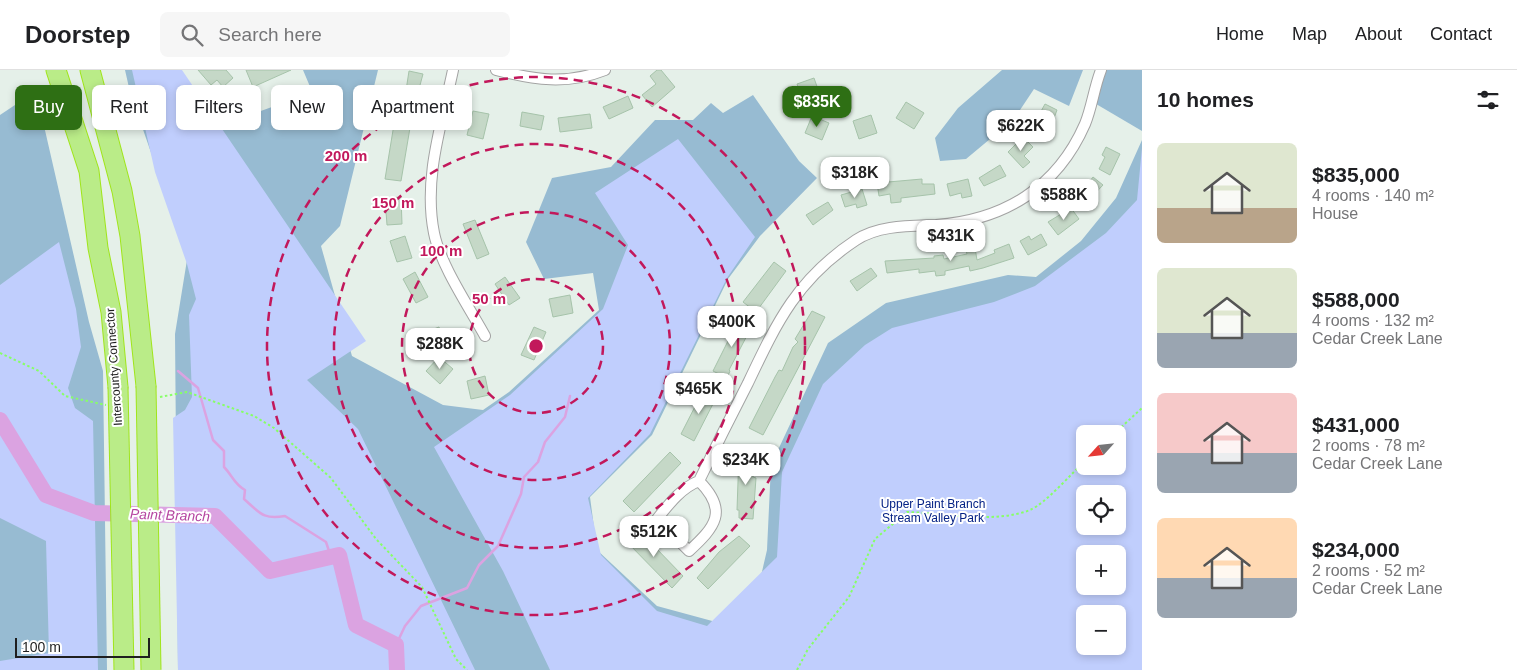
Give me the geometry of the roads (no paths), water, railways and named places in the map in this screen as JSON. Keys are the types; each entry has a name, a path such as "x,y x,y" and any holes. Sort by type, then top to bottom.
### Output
{"highway":[{"name":"Intercounty Connector","path":"56,70 89,171 98,248 111,312 118,387 124,670"},
{"path":"90,70 122,192 152,391 151,670"}],"street":[{"path":"453,70 433,162 430,190 434,233 440,253 485,336"},
{"path":"496,70 548,81 588,77 605,70"},
{"path":"699,481 712,494 715,520 712,529 689,550 657,519 679,493 691,484 699,481 775,325 804,285 841,250 873,232 888,228 961,222 980,218 1029,196 1056,170 1076,141 1085,123 1101,70"}],"waterway":[{"path":"178,371 198,388 213,440 224,451 224,467 241,488 245,490 244,499 258,512 272,517 285,516 326,542 331,557"},
{"path":"396,645 405,626 421,606 467,588 479,565 498,546 521,494 524,477 538,462 545,442 565,417 570,396"},
{"name":"Paint Branch","path":"0,420 46,495 94,513 215,516 270,571 339,555 356,625 396,645 397,670"}],"park label":[{"name":"Upper Paint Branch Stream Valley Park","path":"933,511"}]}
